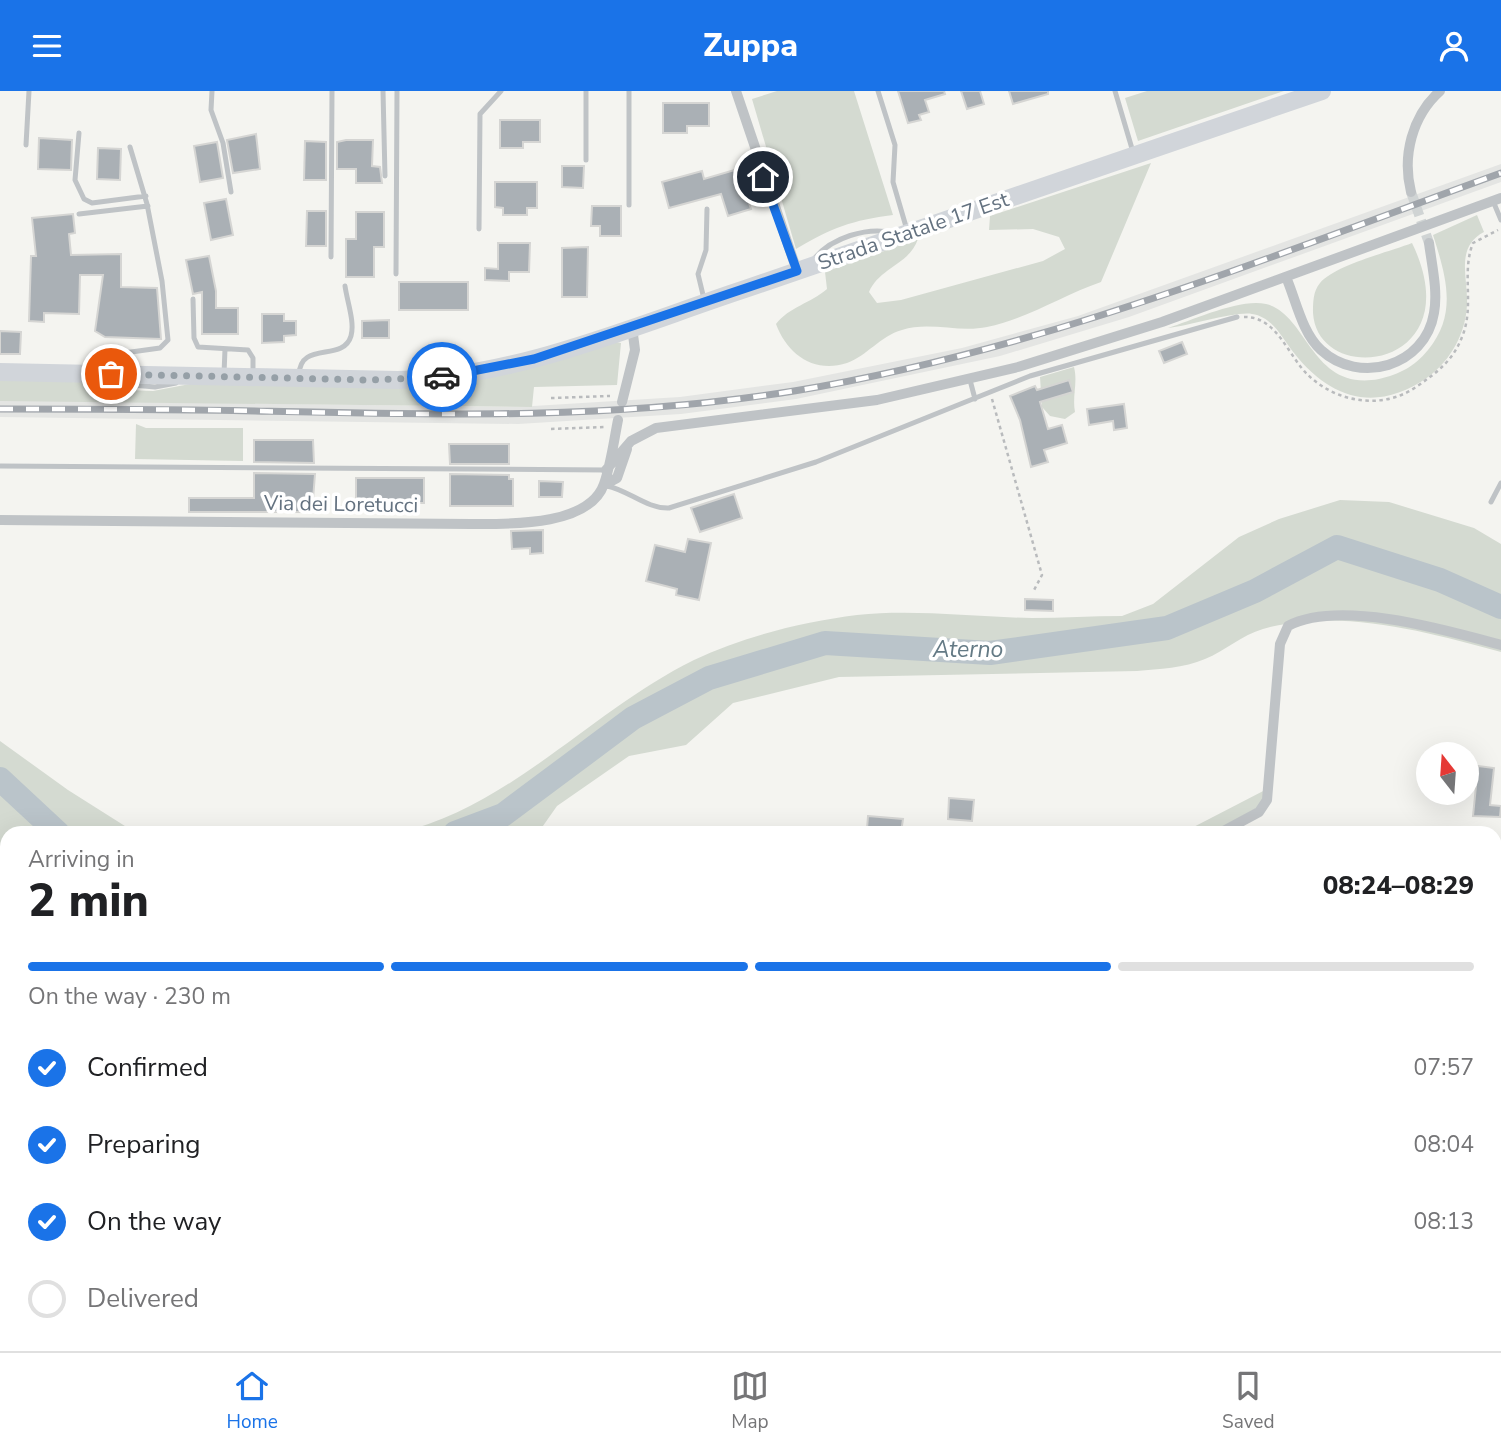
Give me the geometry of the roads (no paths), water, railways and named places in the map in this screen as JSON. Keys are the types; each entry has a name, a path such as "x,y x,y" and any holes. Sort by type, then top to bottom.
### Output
{"main road":[{"name":"Strada Statale 17 Est","path":"0,372 398,380 457,376 523,362 1322,91"}],"street":[{"path":"736,91 802,269"},
{"path":"1411,192 1407,170 1409,144 1420,115 1440,91"},
{"path":"606,470 635,438 661,427 866,402 970,380 1096,345 1497,200"},
{"path":"1286,277 1304,324 1320,349 1349,367 1381,368 1410,354 1422,343 1431,325 1435,300 1429,243"},
{"path":"623,399 635,349 632,327"},
{"path":"604,485 618,424"},
{"name":"Via dei Loretucci","path":"0,520 513,523 571,513 589,502 604,485 617,478 626,450 635,438"},
{"path":"1233,826 1259,812 1267,800 1280,644 1288,626 1313,616 1345,614 1438,629 1501,645"}],"lane":[{"path":"26,145 29,91"},
{"path":"212,91 211,110 222,139 231,192"},
{"path":"331,257 332,91"},
{"path":"383,91 385,176"},
{"path":"396,274 397,91"},
{"path":"479,229 480,114 501,91"},
{"path":"586,91 586,160"},
{"path":"629,91 629,205"},
{"path":"878,91 895,145 893,182 904,233"},
{"path":"1115,91 1134,155"},
{"path":"79,133 76,183 84,199 92,203 146,196"},
{"path":"84,374 86,363 95,357 158,349 168,340 163,290 148,206 130,147"},
{"path":"1497,200 1501,220"},
{"path":"79,214 148,206"},
{"path":"705,302 698,274 706,250 707,209"},
{"path":"299,379 300,364 307,356 341,348 350,339 352,325 345,286"},
{"path":"193,299 196,344 203,349 250,351 253,377"},
{"path":"604,485 621,489 656,507 669,508 816,462 1030,376 1237,317"},
{"path":"224,377 225,349"},
{"path":"970,380 975,399"},
{"path":"0,466 606,470"},
{"path":"1491,502 1501,483"}],"waterway":[{"name":"Aterno","path":"474,826 503,815 633,718 709,678 825,643 990,653 1167,628 1255,591 1337,547 1440,580 1501,607"},
{"name":"Aterno","path":"0,779 50,826"}],"tunnel":[{"path":"1411,192 1429,243"}],"railway":[{"path":"0,409 525,413 660,407 794,391 885,374 1064,327 1240,268 1501,173"}]}
